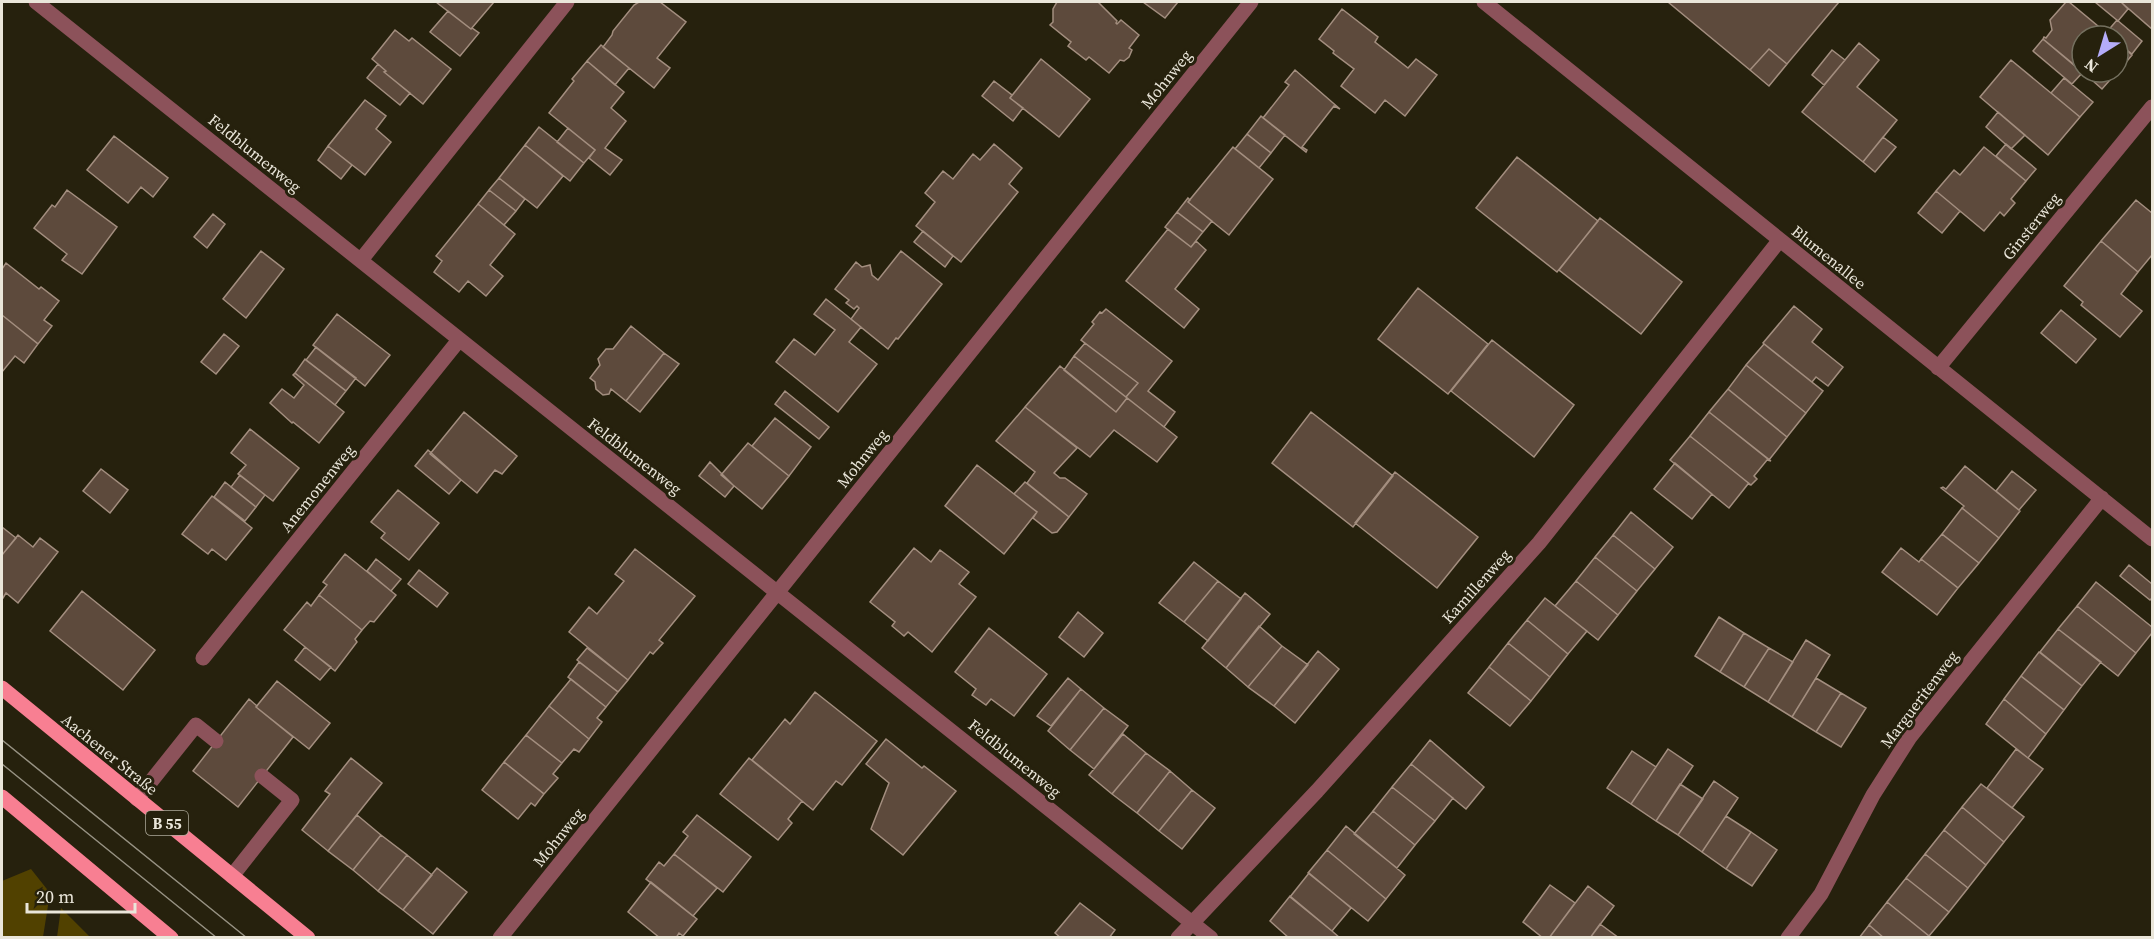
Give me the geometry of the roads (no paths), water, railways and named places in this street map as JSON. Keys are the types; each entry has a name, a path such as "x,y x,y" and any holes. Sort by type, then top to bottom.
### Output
{"main road":[{"name":"Aachener Straße","path":"2,688 308,938"},
{"path":"2,798 171,938"}],"street":[{"name":"Feldblumenweg","path":"36,2 1211,938"},
{"path":"361,260 567,2"},
{"name":"Mohnweg","path":"500,938 1251,2"},
{"name":"Blumenallee","path":"1484,2 2152,539"},
{"name":"Ginsterweg","path":"1938,368 2152,107"},
{"name":"Kamillenweg","path":"1178,938 1191,921 1317,791 1539,543 1779,241"},
{"name":"Anemonenweg","path":"204,658 459,340"},
{"name":"Margueritenweg","path":"1788,938 1821,894 1873,795 1910,737 2102,498"},
{"path":"137,799 196,725 216,741"},
{"path":"232,876 292,800 262,776"}],"tram line":[{"path":"2,740 247,938"},
{"path":"2,764 217,938"}]}
